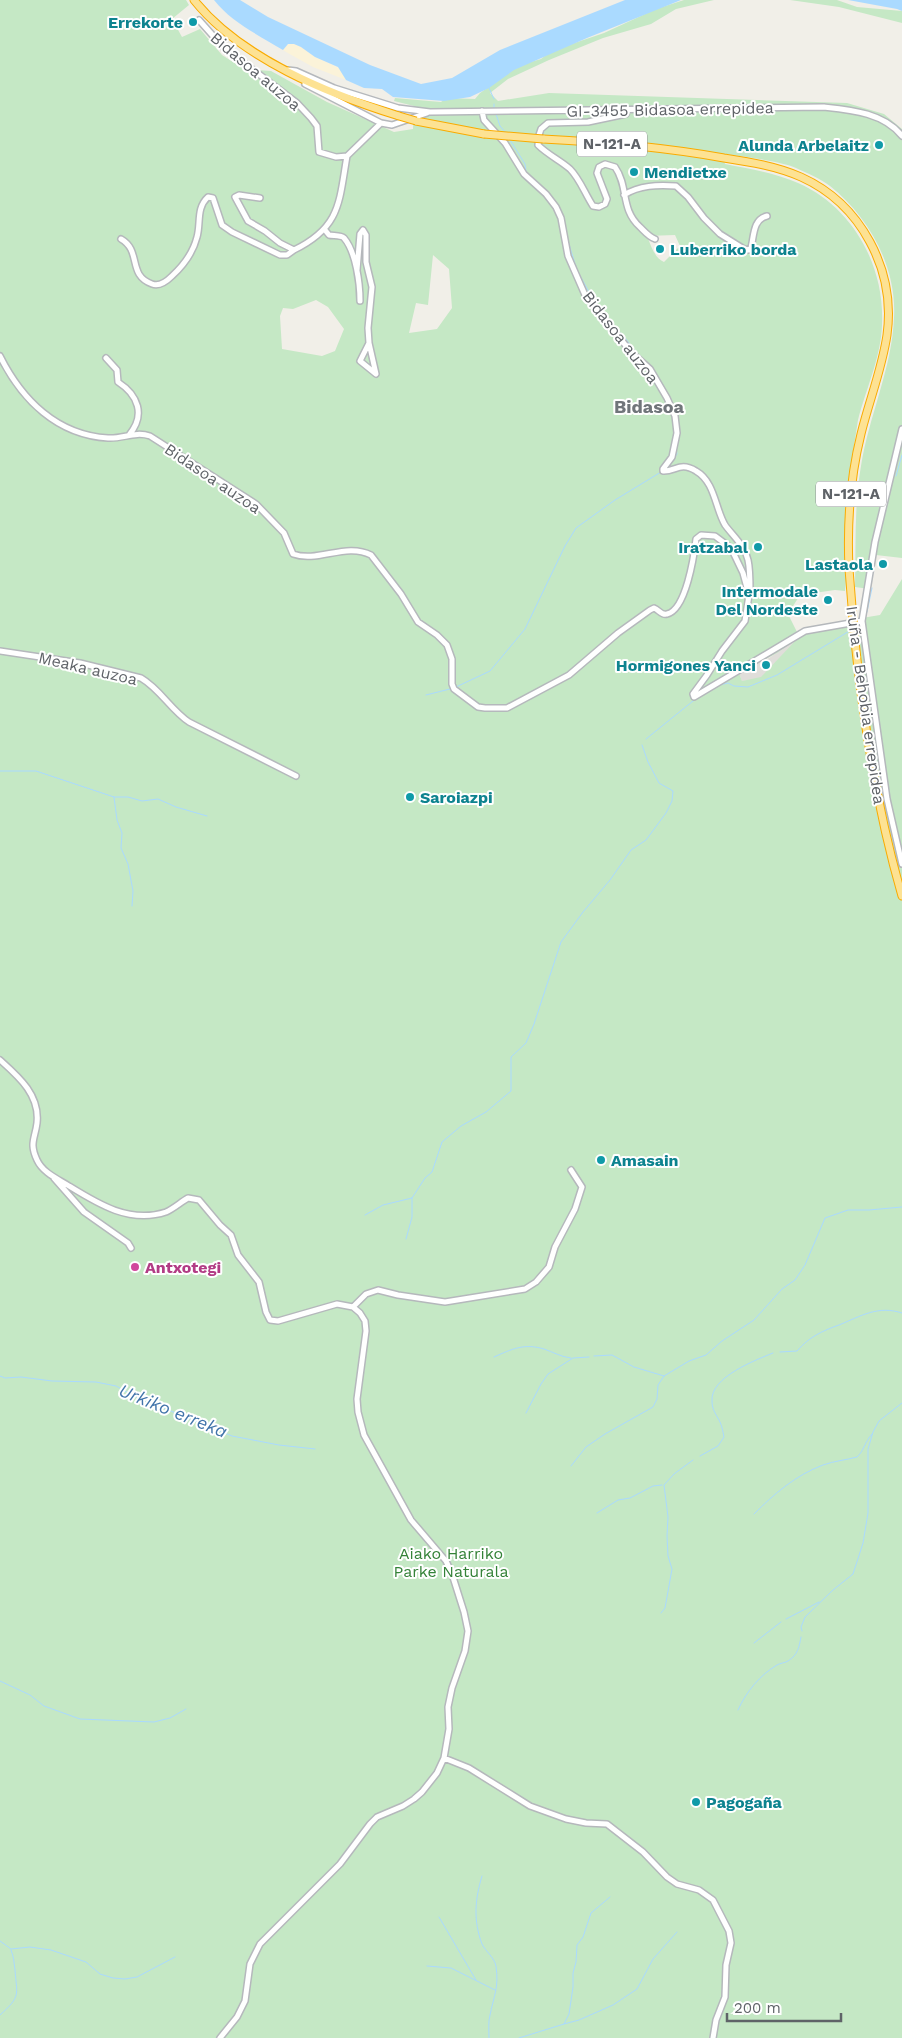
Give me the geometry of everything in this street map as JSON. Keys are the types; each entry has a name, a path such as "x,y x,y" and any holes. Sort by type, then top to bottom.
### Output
{"highway":[{"name":"Iruña - Behobia errepidea","path":"194,0 209,18 234,40 285,70 355,100 399,116 484,134 680,151 717,156 776,168 800,177 822,189 839,202 860,226 874,249 881,268 888,301 888,327 853,474 849,525 849,569 854,632 873,773 888,844 902,896"}],"street":[{"name":"Bidasoa auzoa","path":"199,20 223,47 297,103 311,118 317,126 319,152 336,158 347,156"},
{"path":"285,70 296,71 341,90 409,110 430,112"},
{"path":"285,70 319,91 381,123 392,124 413,120 430,112"},
{"name":"GI-3455 Bidasoa errepidea","path":"430,112 824,107 848,110 878,118 893,126 902,136"},
{"path":"409,110 413,120"},
{"path":"628,110 626,114 588,122 548,123 539,134 538,145 544,152 569,168 578,178 593,206 599,207 605,204 607,199 597,173 599,167 605,164 615,167 620,175 632,220 650,237 655,239"},
{"name":"Bidasoa auzoa","path":"482,112 484,120 505,144 524,174 546,194 556,207 561,218 568,256 586,295 631,352 650,369 666,398 674,416 677,434 672,457 663,471 666,472 678,467 686,468 696,471 704,478 715,497 721,517 744,550 748,560 750,590 745,621 694,691 694,697 805,631 862,621"},
{"path":"121,239 127,242 135,254 135,269 139,275 152,284 160,285 184,265 190,256 197,237 200,209 208,197 213,198 222,225 232,232 280,254 287,254 324,230 334,216 347,156 381,123"},
{"path":"624,195 632,190 647,186 676,186 688,196 704,218 720,234 748,250 751,248 756,223 762,217 768,216"},
{"path":"260,198 239,195 235,197 248,221 280,243 294,250"},
{"path":"324,230 329,234 344,238 357,270"},
{"path":"360,301 357,270 360,234 363,230 366,235 366,262 372,287 368,328 369,343 376,374 360,361 369,343"},
{"name":"Bidasoa auzoa","path":"0,356 20,391 48,418 71,430 99,438 114,438 141,433 150,436 256,504 284,533 293,554 314,557 349,550 371,555 401,594 412,616 447,646 452,660 452,684 454,689 478,707 508,708 569,675 618,633 650,610 654,608 661,614 666,615 674,611 685,591 694,556 696,539 701,535 715,536 731,548 743,573 749,595"},
{"path":"106,358 117,370 118,382 129,391 138,408 140,415 129,435"},
{"path":"902,429 875,542 862,621 887,799 902,864"},
{"name":"Meaka auzoa","path":"0,650 80,663 141,678 150,683 189,722 296,776"},
{"path":"0,1060 18,1076 35,1102 37,1123 32,1139 38,1162 84,1212 128,1243 131,1248"},
{"path":"353,1307 366,1294 378,1290 445,1302 526,1289 536,1282 549,1267 555,1247 575,1209 582,1187 571,1170"},
{"path":"52,1176 100,1206 126,1214 143,1215 166,1212 188,1198 199,1200 220,1225 232,1235 238,1255 259,1282 266,1312 270,1320 278,1321 337,1304 353,1307 360,1313 366,1326 357,1399 364,1435 411,1520 446,1561 464,1612 468,1631 448,1707 449,1729 444,1758 437,1773 422,1792 403,1806 384,1814 370,1824 340,1864 260,1944 250,1964 245,2001 237,2017 220,2038"},
{"path":"444,1758 469,1768 524,1803 540,1810 586,1823 607,1824 643,1852 667,1877 677,1884 700,1890 713,1900 729,1931 731,1943 726,1965 726,1997 716,2020 713,2038"}],"shaded area":[{"path":"799,637 767,673 759,679 742,681 739,673 760,662 762,663"}],"green space":[{"name":"Aiako Harriko Parke Naturala","path":"0,0 186,0 189,5 172,19 182,37 200,29 222,55 244,69 271,71 327,102 394,132 413,129 414,106 394,101 395,98 441,102 446,98 475,99 480,93 520,65 541,59 551,51 604,33 656,9 684,0 714,0 676,9 651,24 603,38 549,60 508,79 490,93 498,101 549,93 847,103 884,114 902,129 902,558 876,555 870,589 855,587 856,511 865,447 885,374 892,337 894,299 891,280 885,262 878,244 857,213 844,198 826,183 781,163 722,154 725,164 762,172 798,183 818,194 835,207 850,223 862,241 878,281 882,303 879,349 858,420 847,488 845,591 835,590 800,595 788,614 799,636 808,627 880,615 902,579 902,2038 0,2038","holes":["675,235 680,246 664,262 655,254 647,236","433,255 449,269 452,308 437,329 409,333 416,303 428,305","316,300 328,307 344,329 335,351 322,356 282,349 280,316 283,308 293,309","797,639 761,677 742,681 739,673 777,653"]},
{"path":"790,0 837,0 857,7 902,11 902,23 839,7"}],"sand":[{"path":"288,44 301,47 315,57 339,68 346,80 313,67 286,52 283,50"}],"water":[{"path":"214,0 240,0 268,17 370,65 421,84 452,78 500,50 625,0 681,0 514,70 489,88 470,97 444,101 393,97 382,89 364,88 346,80 338,67 315,57 301,47 288,44 283,50 237,22"},
{"path":"848,0 902,0 902,11 897,9"}],"waterway":[{"path":"489,88 494,99"},
{"path":"496,114 500,126 507,134"},
{"path":"510,140 525,164 526,171 544,189"},
{"path":"556,203 561,213"},
{"path":"568,241 577,270 595,303"},
{"path":"616,331 622,334 639,356"},
{"path":"674,458 677,454 676,448"},
{"path":"896,476 902,455"},
{"path":"456,687 490,671 525,629 565,546 576,528 615,500 661,472"},
{"path":"867,612 872,588"},
{"path":"646,739 693,701 720,685 728,683 734,686 748,687 777,675 851,630"},
{"path":"426,695 450,689"},
{"path":"365,1215 383,1205 412,1198 425,1178 432,1172 442,1142 461,1126 486,1112 511,1091 511,1057 526,1043 561,942 631,850 646,840 666,813 672,801 673,791 659,783 642,745"},
{"path":"0,771 36,771 114,797 117,820 122,833 121,848 128,864 133,891 132,906"},
{"path":"114,797 128,797 142,801 158,799 176,807 207,816"},
{"path":"406,1239 412,1217 412,1198"},
{"path":"571,1466 586,1447 653,1407 657,1399 658,1385 664,1376 689,1361 706,1355 722,1341 754,1320 782,1289 795,1280 805,1265 825,1218 848,1210 902,1207"},
{"path":"780,1352 797,1351 811,1338 821,1332 862,1315 885,1310 902,1313"},
{"path":"494,1357 512,1349 537,1347 571,1358"},
{"path":"700,1456 718,1446 724,1437 721,1424 712,1404 713,1392 718,1384 735,1371 773,1353"},
{"path":"594,1356 612,1355 634,1367 664,1376"},
{"path":"526,1413 548,1374 573,1358 589,1357"},
{"name":"Urkiko erreka","path":"0,1376 5,1378 21,1377 52,1381 96,1382 116,1386 134,1396 232,1436 279,1445 315,1449"},
{"path":"802,1631 801,1627 805,1617 853,1574 863,1543 868,1513 868,1449 873,1432 879,1421 902,1403"},
{"path":"754,1514 778,1492 813,1469 857,1457 872,1434"},
{"path":"661,1613 665,1608 672,1569 668,1556 668,1517 664,1485 674,1474 693,1460"},
{"path":"597,1513 618,1500 630,1498 653,1486 662,1485"},
{"path":"786,1619 819,1602"},
{"path":"754,1643 781,1622"},
{"path":"738,1710 749,1690 759,1679 778,1664 788,1661 794,1656 799,1647 801,1637"},
{"path":"0,1681 30,1695 44,1706 80,1719 154,1722 170,1718 186,1709"},
{"path":"482,1876 476,1910 477,1926 482,1944 495,1963 497,1974 496,1991 489,2021 489,2038"},
{"path":"519,2038 564,2024 569,2014 577,1945 583,1937 591,1913 610,1897"},
{"path":"439,1917 476,1980"},
{"path":"564,2024 579,2020 613,2005 637,1989 653,1959 677,1932"},
{"path":"0,1941 11,1949 30,1947 51,1950 86,1962 100,1974 113,1978 137,1977 175,1957"},
{"path":"0,2015 15,1999 17,1991 11,1950"},
{"path":"427,1966 451,1968 495,1990"}],"place":[{"name":"Errekorte","path":"193,22"},
{"name":"Alunda Arbelaitz","path":"879,145"},
{"name":"Mendietxe","path":"634,172"},
{"name":"Luberriko borda","path":"660,249"},
{"name":"Iratzabal","path":"758,547"},
{"name":"Lastaola","path":"883,564"},
{"name":"Intermodale Del Nordeste","path":"828,600"},
{"name":"Hormigones Yanci","path":"766,665"},
{"name":"Saroiazpi","path":"410,797"},
{"name":"Amasain","path":"601,1160"},
{"name":"Antxotegi","path":"135,1267"},
{"name":"Pagogaña","path":"696,1802"}],"district":[{"name":"Bidasoa","path":"649,407"}]}
